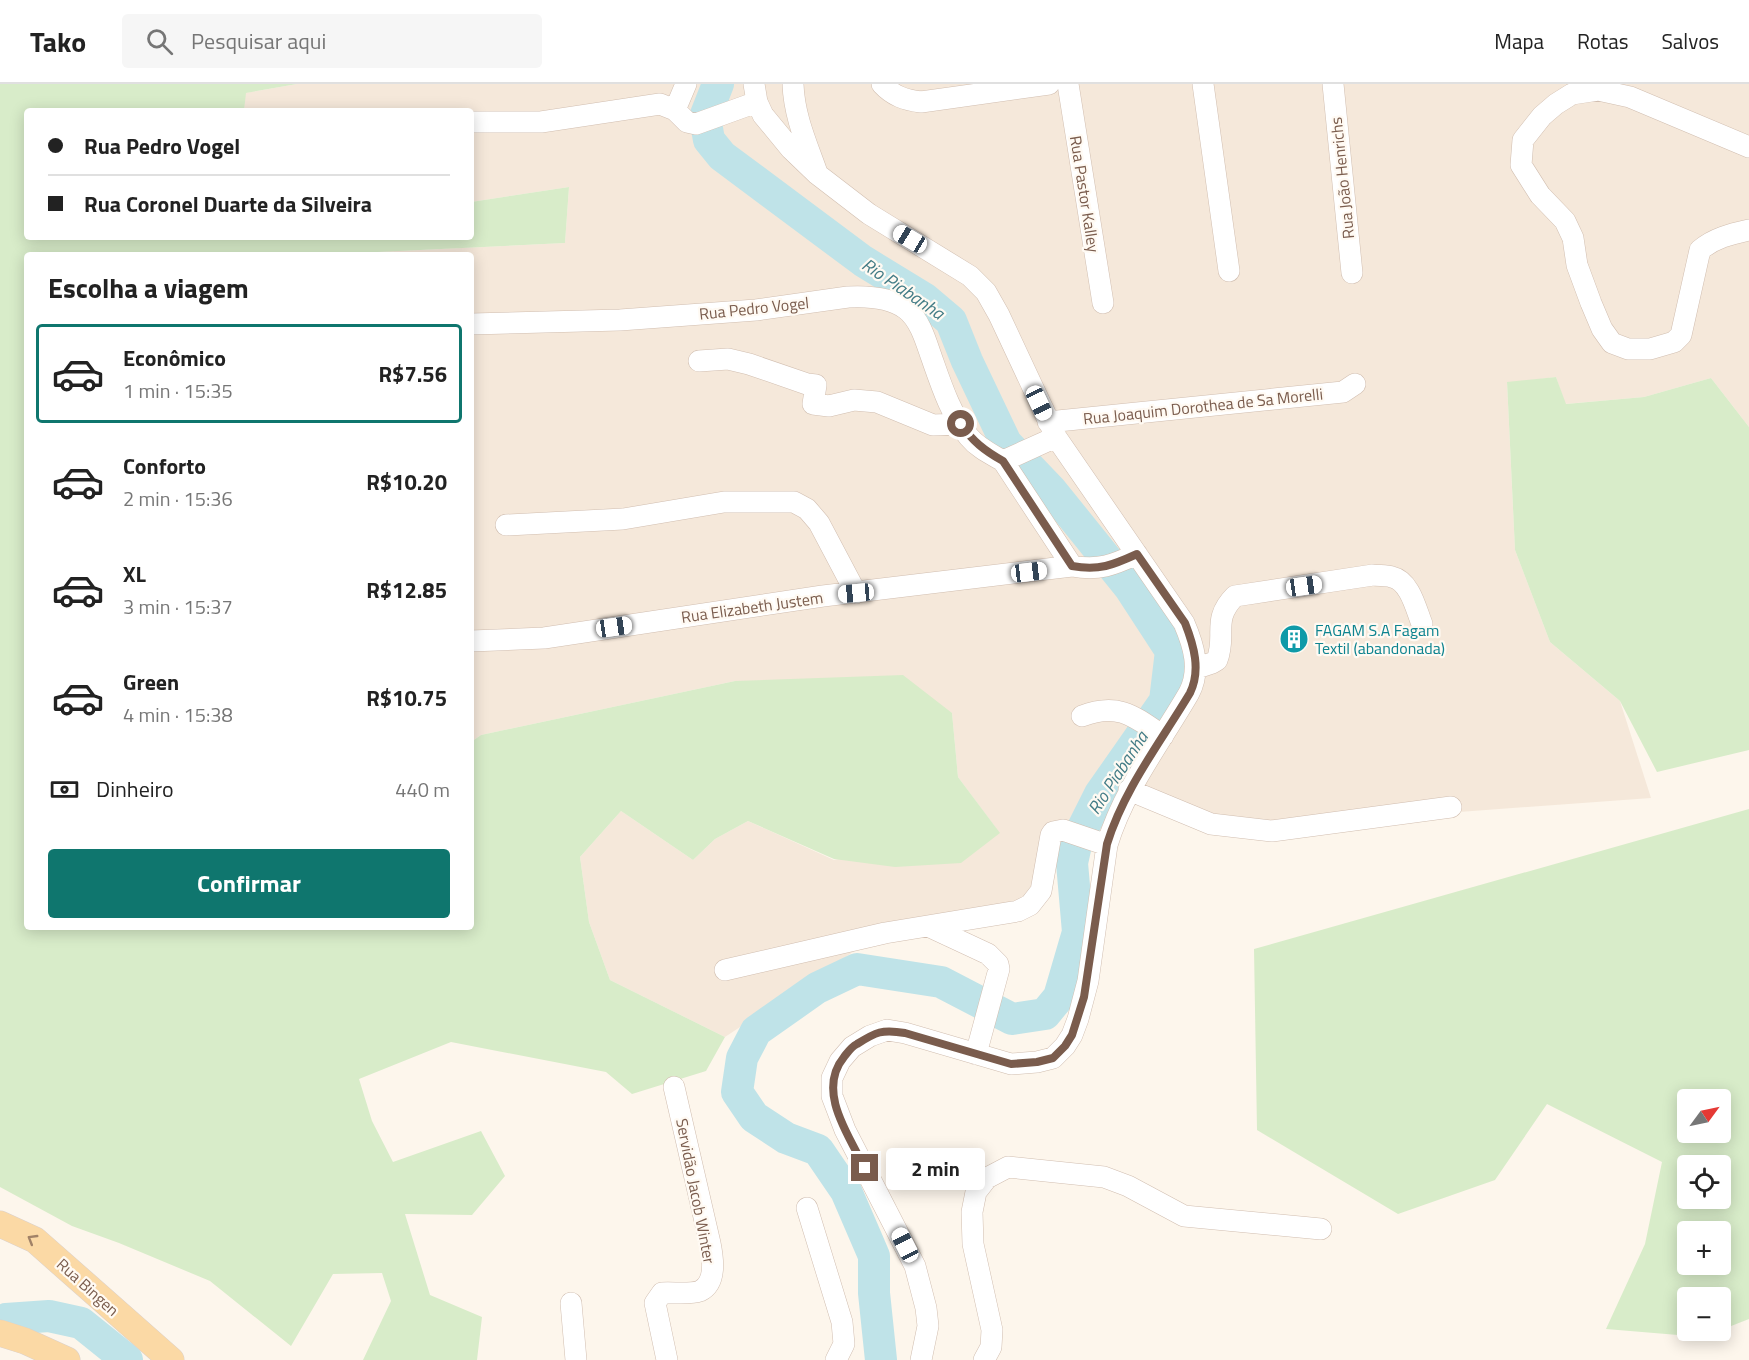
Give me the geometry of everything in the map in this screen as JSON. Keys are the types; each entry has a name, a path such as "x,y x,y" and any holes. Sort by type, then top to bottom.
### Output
{"main road":[{"name":"Rua Bingen","path":"0,1224 35,1240 171,1360"},
{"path":"0,1333 25,1341 67,1360"}],"street":[{"path":"675,110 686,84"},
{"path":"793,84 798,118 817,174"},
{"path":"882,84 896,96 909,101 921,102 959,91 1049,84"},
{"name":"Rua Pastor Kalley","path":"1068,84 1103,303"},
{"path":"1203,84 1229,272"},
{"name":"Rua João Henrichs","path":"1333,84 1352,273"},
{"path":"1749,147 1630,97 1598,90 1572,94 1542,116 1523,140 1521,165 1540,195 1565,221 1573,238 1577,265 1602,329 1612,343 1628,349 1650,349 1674,342 1681,335 1700,250 1707,244 1727,235 1749,230"},
{"path":"474,122 541,122 660,104 675,110 687,122 696,124 725,113 755,93 772,127 817,174 869,214 970,276 986,292 999,315 1050,433 1129,558 1185,623 1190,635 1197,668 1194,684 1190,693 1151,728 1129,790 1099,841 1088,981 1078,1019 1065,1046 1053,1058 1011,1064 887,1030 870,1036 852,1047 840,1061 832,1078 832,1096 846,1130 915,1266 926,1308 928,1326 921,1360"},
{"name":"Rua Pedro Vogel","path":"474,324 620,320 756,310 848,297 880,299 907,310 918,324 961,424 970,438 985,451 1007,460 1072,566"},
{"path":"699,361 728,359 816,385 813,404 829,406 854,400 877,402 933,425 961,424"},
{"name":"Rua Joaquim Dorothea de Sa Morelli","path":"1050,433 1343,392 1356,384"},
{"path":"1007,460 1050,433"},
{"path":"506,525 623,519 724,502 794,502 807,509 819,524 856,593"},
{"name":"Rua Elizabeth Justem","path":"474,641 544,638 823,596 1072,566 1100,568 1129,558"},
{"path":"1197,668 1217,660 1221,616 1227,604 1235,596 1373,575 1393,577 1402,582 1410,593 1422,624"},
{"path":"1082,716 1098,710 1115,710 1151,728"},
{"path":"1129,790 1211,824 1272,831 1451,807"},
{"path":"725,969 885,933 1010,913 1030,904 1041,891 1051,835 1063,830 1099,841"},
{"path":"928,926 988,954 998,964 976,1054"},
{"name":"Servidão Jacob Winter","path":"667,1360 655,1303 662,1293 700,1290 709,1284 713,1268 710,1244 674,1087"},
{"path":"984,1360 991,1347 992,1330 973,1244 972,1212 976,1192 987,1178 1008,1167 1104,1177 1128,1186 1184,1216 1321,1229"},
{"path":"807,1208 842,1322 844,1344 842,1358"},
{"path":"571,1303 576,1360"}],"shaded area":[{"path":"297,84 1749,84 1749,427 1711,378 1644,397 1565,404 1556,377 1507,383 1515,550 1550,642 1620,701 1651,798 1459,812 1271,834 1133,793 1116,833 1057,820 1039,891 1017,909 883,932 725,1037 610,980 589,922 580,857 621,811 693,860 715,839 748,821 834,860 996,828 958,777 952,713 735,681 481,735 474,740 474,252 377,252 565,243 569,187 474,202 474,108 244,108 245,93"}],"green space":[{"path":"0,84 297,84 246,93 244,108 24,108 24,240 474,240 474,202 569,187 565,243 377,252 24,252 24,930 474,930 474,740 481,735 735,681 903,675 952,713 958,777 1000,833 961,863 895,867 834,859 748,821 715,839 693,860 621,811 580,857 589,922 610,980 725,1037 706,1071 632,1094 606,1072 451,1042 359,1079 372,1121 393,1162 481,1131 505,1176 472,1215 405,1214 430,1295 482,1317 477,1360 363,1360 391,1301 382,1273 333,1274 291,1346 210,1281 72,1226 0,1187"},
{"path":"1556,377 1566,404 1644,397 1711,378 1749,427 1749,750 1657,772 1620,701 1550,642 1515,550 1507,382"},
{"path":"1749,809 1749,1319 1731,1326 1731,1287 1677,1287 1677,1335 1606,1329 1645,1244 1662,1162 1547,1104 1495,1180 1398,1214 1257,1130 1254,949"}],"waterway":[{"name":"Rio Piabanha","path":"718,84 705,117 709,140 722,156 863,261 925,299 951,321 967,361 1006,443 1051,490 1130,588 1171,651 1165,701 1100,794 1077,840 1072,863 1078,932 1059,997 1045,1014 1012,1019 941,982 857,969 817,988 756,1031 742,1058 737,1092 754,1117 786,1138 818,1150 846,1191 874,1256 874,1293 881,1360"},
{"path":"0,1322 6,1319 49,1316 81,1323 127,1360"}],"place":[{"name":"FAGAM S.A Fagam Textil (abandonada)","path":"1294,639"}],"route":[{"path":"865,1168 832,1096 832,1078 840,1061 852,1047 870,1036 887,1030 905,1033 1011,1064 1053,1058 1065,1046 1078,1019 1088,981 1107,844 1111,830 1129,790 1190,693 1197,668 1185,623 1137,554 1121,562 1100,568 1072,566 1003,461 985,451 970,438 961,424"}]}
